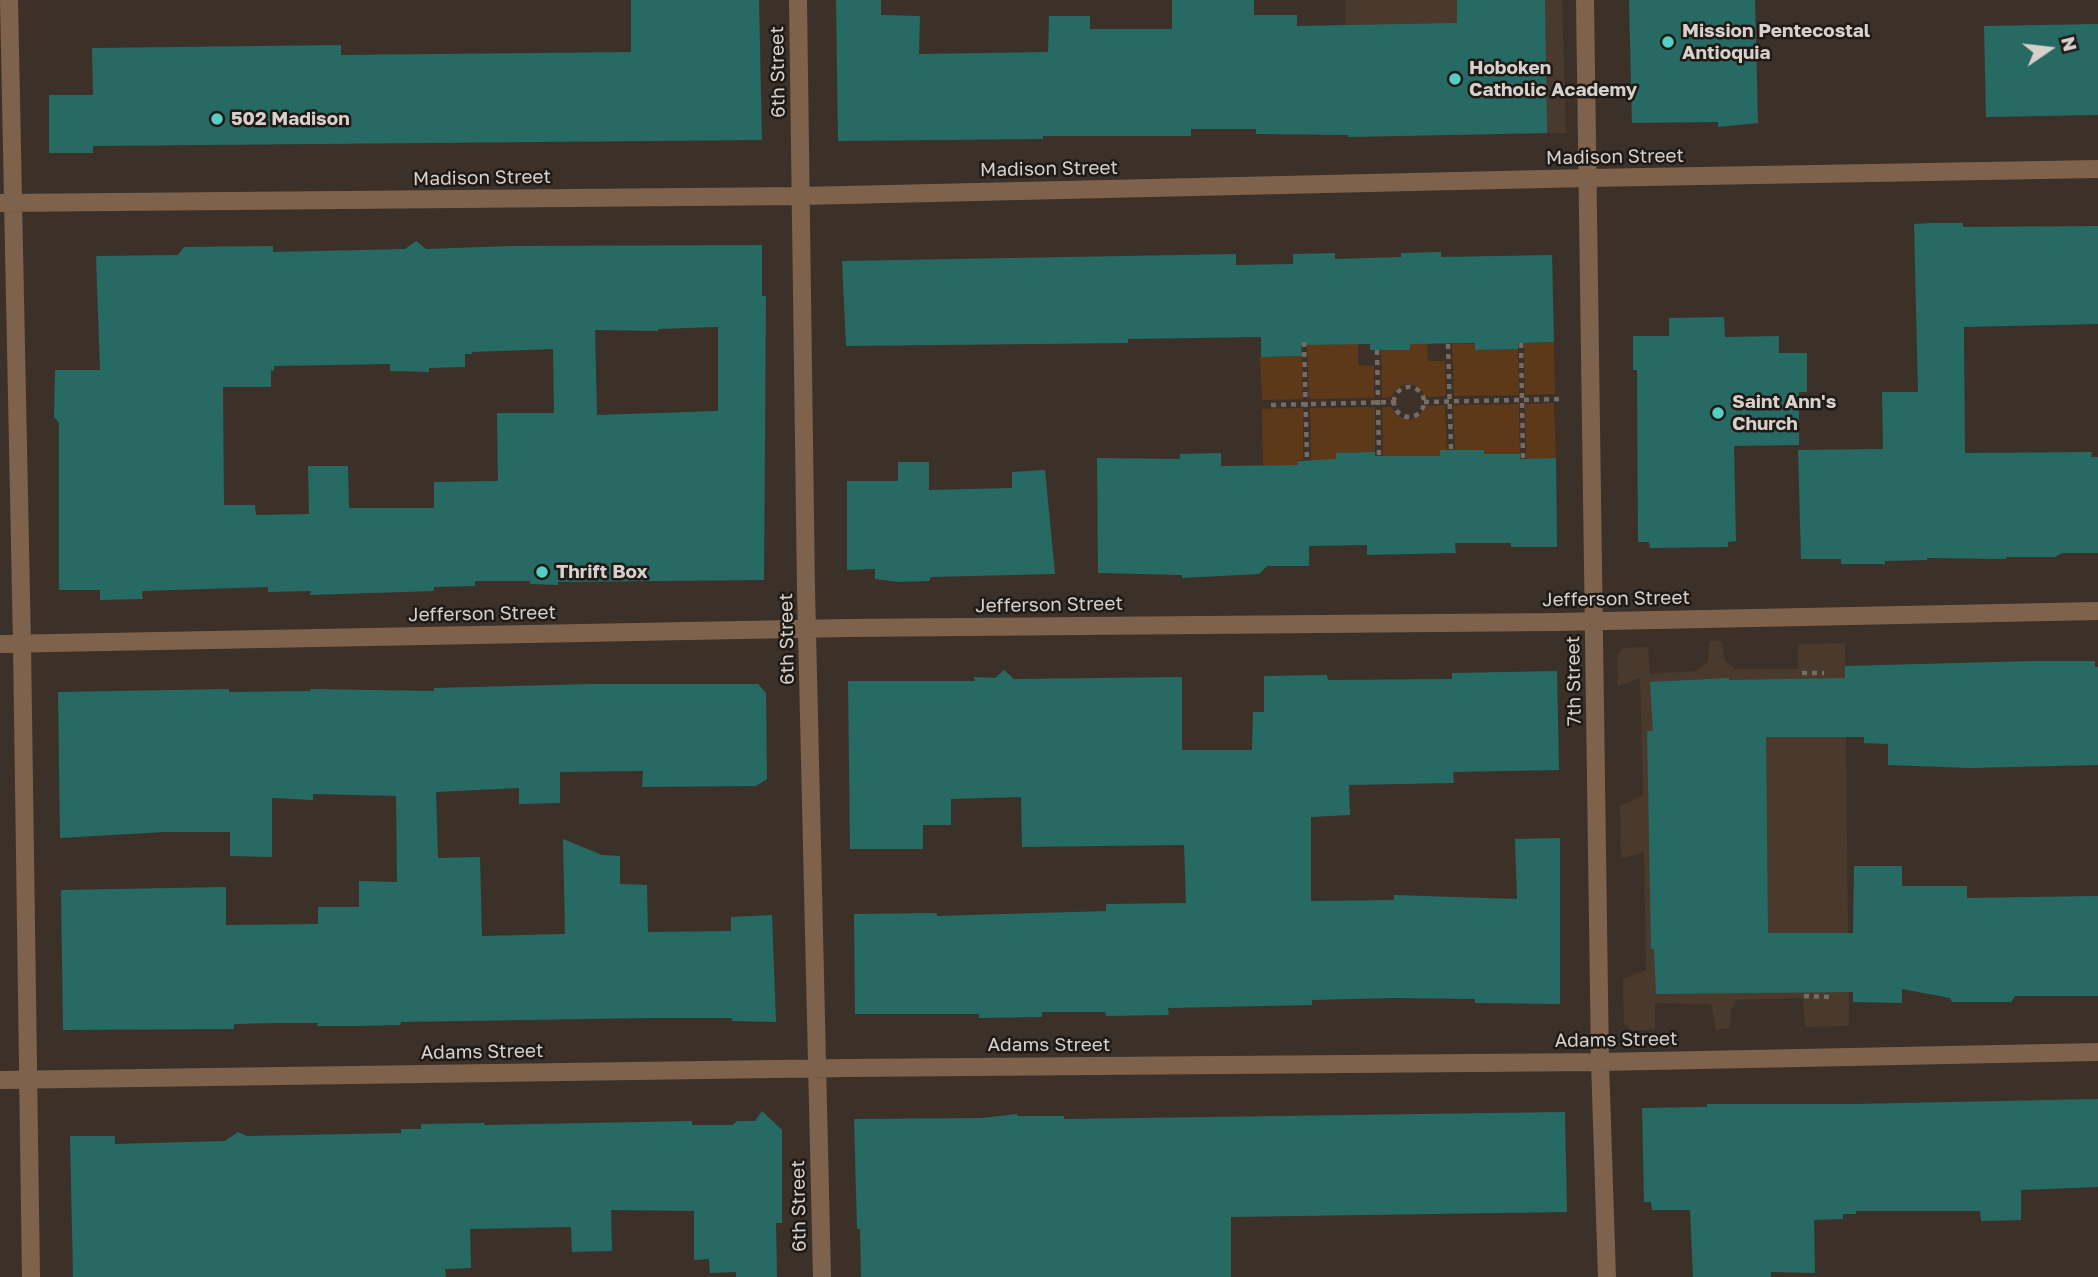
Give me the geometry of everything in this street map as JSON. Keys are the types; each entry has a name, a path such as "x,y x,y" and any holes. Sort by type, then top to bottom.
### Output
{"street":[{"path":"9,0 6,203 22,644 31,1277"},
{"name":"6th Street","path":"798,0 807,629 822,1277"},
{"name":"7th Street","path":"1585,0 1600,1062 1607,1277"},
{"name":"Madison Street","path":"6,203 801,196 2098,169"},
{"name":"Jefferson Street","path":"0,644 807,629 1594,621 2098,611"},
{"name":"Adams Street","path":"0,1080 818,1068 1600,1062 2098,1052"}],"path":[{"path":"1304,342 1307,460"},
{"path":"1521,343 1523,459"},
{"path":"1448,344 1451,450"},
{"path":"1377,350 1380,456"},
{"path":"1407,387 1421,392 1424,402 1418,415 1408,418 1399,414 1394,402 1398,391 1407,387"},
{"path":"1424,402 1562,399"},
{"path":"1271,405 1394,402"},
{"path":"1802,673 1824,673"},
{"path":"1804,996 1829,997"}],"shaded area":[{"name":"Hoboken Catholic Academy","path":"1345,0 1562,0 1566,133 1348,137"},
{"path":"1427,338 1428,361 1445,361 1446,396 1426,397 1420,388 1408,383 1397,388 1391,397 1382,398 1381,350 1410,339"},
{"path":"1307,342 1358,344 1358,365 1374,366 1374,398 1309,399"},
{"path":"1554,342 1555,394 1525,395 1524,343"},
{"path":"1452,344 1475,344 1476,350 1518,349 1519,395 1454,396"},
{"path":"1302,356 1303,399 1262,400 1260,357"},
{"path":"1554,403 1556,458 1526,459 1525,404"},
{"path":"1519,404 1520,454 1484,454 1484,450 1455,450 1453,405"},
{"path":"1445,405 1447,450 1440,460 1383,456 1382,407 1391,407 1399,417 1410,420 1420,415 1426,406"},
{"path":"1375,407 1375,452 1337,453 1336,460 1311,460 1310,408"},
{"path":"1303,408 1303,460 1298,460 1298,465 1263,465 1262,409"},
{"path":"1718,640 1723,644 1724,659 1735,669 1798,669 1798,644 1845,643 1849,1026 1805,1027 1803,998 1737,1000 1731,1010 1730,1028 1716,1030 1711,1004 1655,1003 1655,1029 1632,1031 1624,1024 1623,979 1646,970 1644,852 1621,859 1620,806 1643,795 1640,678 1618,686 1617,655 1623,648 1648,647 1650,674 1696,671 1708,661 1711,641"}],"building":[{"path":"631,0 759,0 762,140 93,146 93,153 49,153 49,95 93,95 92,48 341,45 341,55 631,52"},
{"path":"836,0 881,0 881,15 920,16 919,54 1048,52 1049,16 1090,16 1090,29 1172,29 1172,0 1254,0 1254,15 1297,15 1297,26 1457,23 1457,0 1545,0 1547,133 1348,137 1256,134 1256,129 1191,129 1191,136 838,141"},
{"path":"1629,0 1755,0 1758,123 1718,127 1718,122 1632,123"},
{"path":"2098,24 2098,115 1986,117 1984,26"},
{"path":"1963,223 1963,227 2098,226 2098,324 1964,327 1964,341 1965,453 2092,452 2091,457 2098,457 2098,553 2062,553 2055,557 2006,559 1927,558 1885,561 1885,564 1841,564 1841,559 1801,559 1798,450 1883,449 1882,392 1918,392 1914,224"},
{"path":"416,241 426,249 762,245 762,296 766,296 764,580 558,582 558,585 530,584 530,581 475,581 475,586 434,587 434,591 310,595 311,591 268,592 268,587 142,591 143,599 100,600 100,590 59,590 59,423 54,417 55,370 100,370 96,256 178,255 184,247 273,246 273,252 405,249","holes":["718,327 718,411 597,415 595,330 658,331","553,349 554,413 497,413 498,481 434,482 434,508 349,508 348,466 308,466 309,514 256,515 255,505 224,505 223,387 271,387 271,370 274,371 274,366 390,364 390,371 429,372 429,368 465,367 465,354 472,352"]},
{"path":"1441,252 1441,257 1552,255 1554,342 1518,343 1518,349 1475,350 1475,343 1410,344 1410,350 1370,350 1370,344 1301,345 1302,356 1261,357 1261,337 1128,339 1128,343 846,346 842,261 1236,254 1236,265 1293,264 1293,254 1335,253 1335,259 1401,257 1401,253"},
{"name":"Saint Ann's Church","path":"1724,317 1725,337 1779,336 1779,353 1807,353 1807,392 1799,392 1799,445 1734,446 1736,541 1728,542 1728,547 1650,548 1649,542 1638,542 1637,370 1633,370 1633,336 1669,336 1669,318"},
{"path":"1440,450 1484,450 1484,454 1520,454 1520,459 1556,458 1557,547 1511,547 1511,543 1455,543 1456,553 1367,555 1367,545 1309,546 1309,566 1267,566 1259,574 1182,578 1182,575 1098,573 1097,458 1180,459 1180,454 1221,453 1221,466 1298,465 1298,461 1336,459 1336,453 1375,452 1375,456 1440,456"},
{"path":"898,462 929,462 929,490 1012,488 1012,472 1045,470 1055,574 931,577 929,581 898,582 875,579 875,569 847,570 847,481 898,481"},
{"path":"2095,661 2095,667 2098,667 2098,765 1969,768 1888,765 1888,744 1864,743 1864,737 1766,737 1768,933 1853,933 1854,866 1902,866 1902,886 1967,886 1967,898 2098,896 2098,996 2015,996 2011,1002 1952,1002 1950,998 1902,989 1902,1003 1853,1002 1853,992 1656,994 1654,949 1651,949 1647,731 1653,731 1650,682 1729,678 1845,678 1845,666"},
{"path":"1004,670 1014,679 1182,677 1182,750 1252,750 1253,712 1264,712 1264,676 1327,675 1328,680 1452,679 1452,673 1557,671 1559,770 1453,772 1454,783 1349,785 1350,815 1311,817 1311,901 1394,900 1394,895 1517,899 1515,839 1560,838 1560,1004 1393,998 1312,1000 1312,1005 1168,1008 1169,1015 1106,1016 1105,1012 1042,1012 1042,1017 979,1018 979,1014 855,1014 854,914 937,913 937,916 1106,911 1106,904 1186,903 1184,845 1022,847 1021,797 951,799 951,825 923,825 923,849 850,849 848,681 975,681 974,677 995,678"},
{"path":"758,684 766,693 767,779 756,786 642,787 643,771 560,772 560,803 519,804 519,788 436,792 438,858 480,857 482,936 565,934 563,839 602,855 620,856 620,884 647,885 648,932 731,931 731,917 772,915 776,1022 732,1021 732,1018 651,1018 401,1022 400,1025 356,1026 275,1023 234,1024 234,1029 63,1030 61,890 226,887 226,925 318,924 318,907 359,907 359,881 397,882 396,796 313,794 313,800 272,798 272,857 230,856 230,832 164,832 60,838 58,692 229,689 229,692 311,691 310,689 434,691 434,688"},
{"path":"2098,1099 2098,1187 2021,1190 2021,1220 1981,1221 1980,1211 1856,1211 1856,1214 1843,1214 1843,1219 1814,1220 1815,1273 1771,1272 1771,1277 1693,1277 1690,1210 1652,1210 1651,1202 1644,1202 1642,1108 1707,1107 1707,1104"},
{"path":"762,1111 782,1130 782,1223 776,1223 777,1277 736,1277 736,1272 710,1273 709,1259 694,1260 694,1211 611,1210 612,1251 572,1252 571,1227 470,1229 471,1268 445,1269 446,1277 73,1277 70,1136 115,1136 115,1144 225,1141 238,1132 247,1136 401,1133 401,1129 421,1129 421,1124 692,1121 692,1125 733,1125 737,1121 755,1121"},
{"path":"1565,1112 1567,1212 1231,1217 1231,1277 861,1277 854,1119 982,1118 1017,1114 1064,1116 1064,1119"}],"place":[{"name":"Mission Pentecostal Antioquia","path":"1668,42"},
{"name":"Hoboken Catholic Academy","path":"1455,79"},
{"name":"502 Madison","path":"217,119"},
{"name":"Saint Ann's Church","path":"1718,413"},
{"name":"Thrift Box","path":"542,572"}]}
